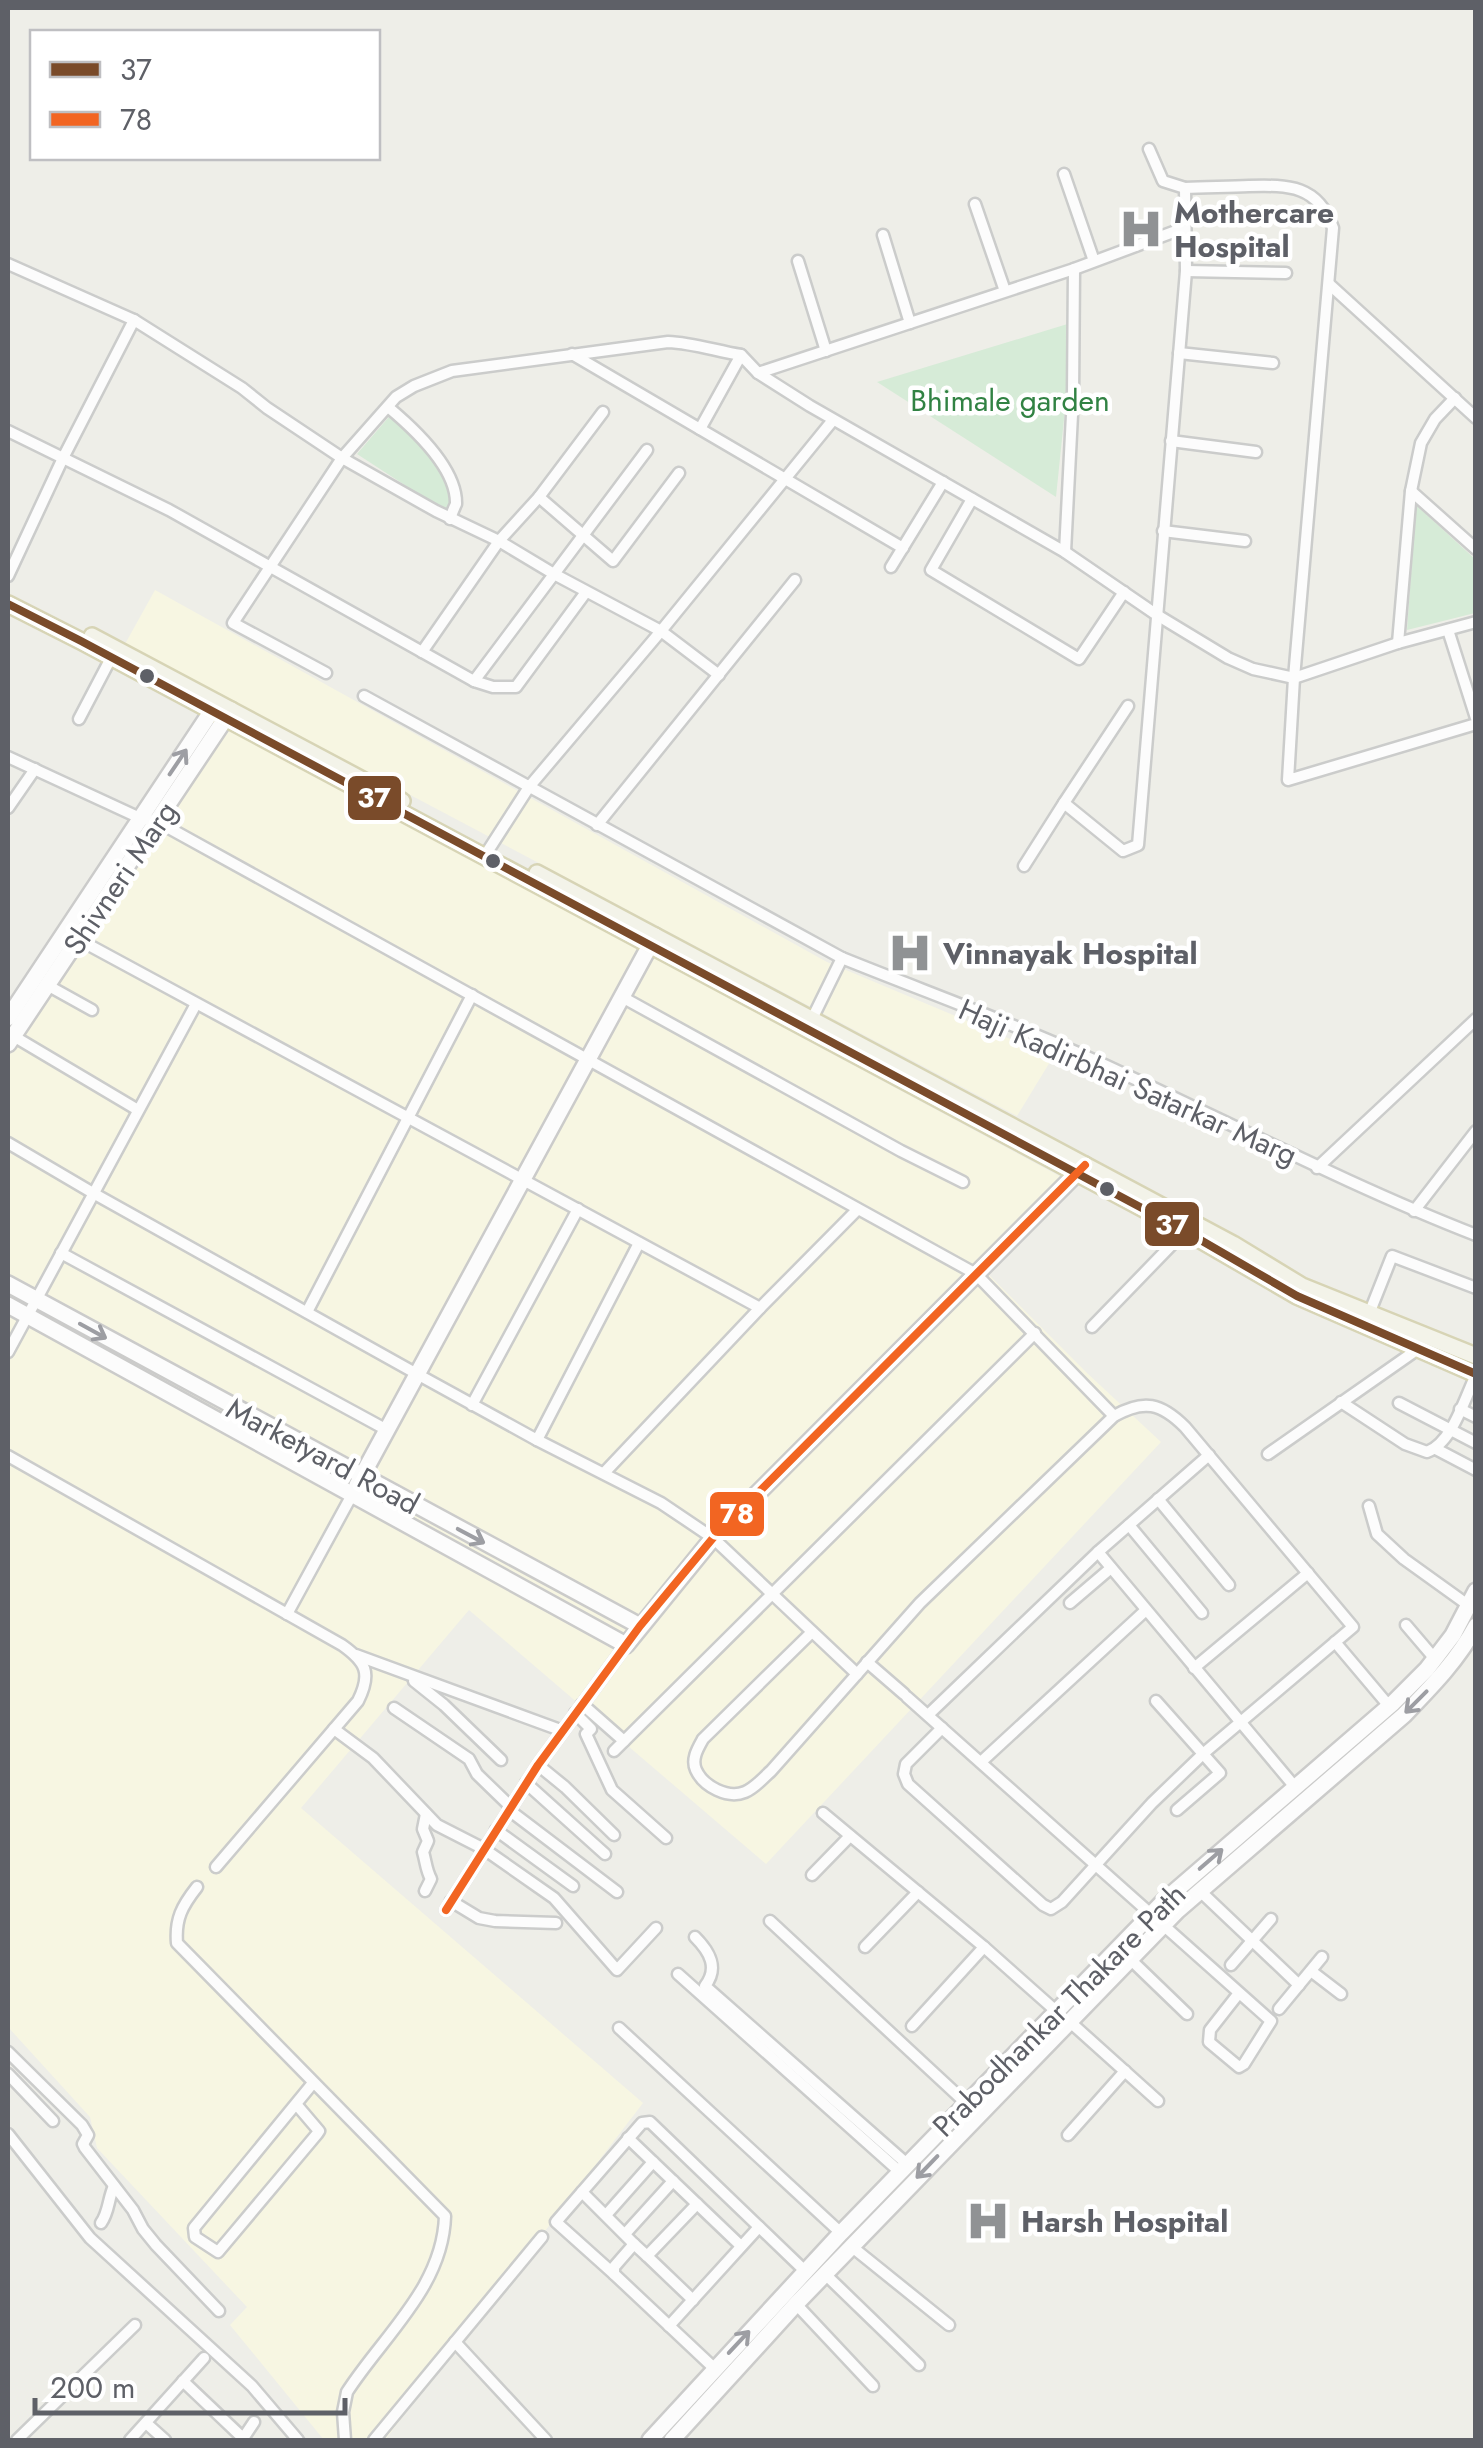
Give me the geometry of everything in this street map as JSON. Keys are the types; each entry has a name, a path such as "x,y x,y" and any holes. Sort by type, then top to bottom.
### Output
{"main road":[{"path":"8,594 102,640 221,711"},
{"path":"8,604 221,711 1081,1169 1232,1244 1418,1348 1476,1375"},
{"name":"Shivneri Marg","path":"9,1037 47,985 140,818 221,711"},
{"name":"Shivneri Marg","path":"8,1018 158,822 221,711"},
{"path":"353,1493 653,941"},
{"path":"653,941 812,1019 1081,1169 1297,1296 1476,1356"},
{"path":"626,1645 713,1538 1081,1169"},
{"name":"Marketyard Road","path":"8,1284 640,1626"},
{"name":"Marketyard Road","path":"8,1305 626,1645"},
{"name":"Prabodhankar Thakare Path","path":"672,2440 772,2319 805,2272 846,2240 1157,1920 1211,1859 1389,1706 1435,1658 1472,1598"},
{"name":"Prabodhankar Thakare Path","path":"650,2440 714,2369 772,2319 796,2304 825,2274 846,2240 903,2168 966,2103 1130,1960 1157,1920 1200,1891 1404,1715 1439,1680 1476,1626"}],"street":[{"path":"1149,149 1164,181 1186,188 1286,185 1322,205 1333,228 1288,780 1476,721 1448,630"},
{"path":"1064,174 1094,261"},
{"path":"1064,804 1123,851 1138,845 1186,271 1186,188"},
{"path":"975,204 1005,292"},
{"path":"758,373 1074,269 1184,228"},
{"path":"883,236 910,323"},
{"path":"798,261 826,351"},
{"path":"8,264 134,320 242,388 342,458 661,630 719,675"},
{"path":"1065,552 1073,395 1074,269"},
{"path":"1186,271 1286,273"},
{"path":"1329,284 1476,418"},
{"path":"8,576 134,320"},
{"path":"326,672 234,623 342,458 396,397 452,371 668,342 741,355 758,373 833,420 1065,552 1157,615 1253,669 1294,678 1398,642 1476,622"},
{"path":"572,354 903,548"},
{"path":"1178,354 1273,363"},
{"path":"700,429 741,355"},
{"path":"1398,642 1411,491 1421,443 1455,398"},
{"path":"388,407 438,458 452,483 456,505 450,519"},
{"path":"422,652 499,541 539,497 603,412"},
{"path":"486,852 529,787 833,420"},
{"path":"8,431 169,510 422,652 493,687 516,687 586,592"},
{"path":"1171,441 1256,452"},
{"path":"474,680 648,450"},
{"path":"539,497 613,561 679,473"},
{"path":"891,567 943,482"},
{"path":"1411,491 1476,549"},
{"path":"972,499 931,570 1079,659 1124,592"},
{"path":"1163,531 1245,540"},
{"path":"598,825 796,580"},
{"path":"79,719 111,658"},
{"name":"Haji Kadirbhai Satarkar Marg","path":"364,696 842,958 1090,1058 1317,1168 1476,1235"},
{"path":"1024,866 1128,706"},
{"path":"8,757 140,818 158,822 976,1274 1114,1416"},
{"path":"8,808 35,769"},
{"path":"72,935 760,1308"},
{"path":"812,1019 842,958"},
{"path":"47,985 92,1010"},
{"path":"307,1312 472,995"},
{"path":"622,997 963,1182"},
{"path":"8,1352 196,1004"},
{"path":"1317,1168 1476,1019"},
{"path":"9,1037 138,1110"},
{"path":"1414,1211 1476,1131"},
{"path":"8,1142 417,1374 660,1503 713,1538 856,1674"},
{"path":"472,1404 578,1210"},
{"path":"604,1474 858,1210"},
{"path":"1092,1326 1185,1232"},
{"path":"537,1440 639,1242"},
{"path":"61,1254 387,1430"},
{"path":"1361,1315 1392,1256 1476,1288"},
{"path":"614,1752 1036,1333"},
{"path":"1268,1454 1418,1348"},
{"path":"1341,1402 1405,1444 1427,1452 1446,1439 1476,1375"},
{"path":"1399,1403 1476,1443"},
{"path":"812,1632 703,1739 694,1756 695,1770 711,1787 726,1794 742,1794 752,1788 920,1604 1114,1416 1132,1406 1152,1406 1172,1414 1353,1627 1204,1753 1152,1803 1062,1902 1050,1909 908,1784 906,1764 942,1728"},
{"path":"1460,1409 1476,1417"},
{"path":"1436,1449 1476,1470"},
{"path":"928,1716 1098,1552 1209,1455"},
{"path":"8,1456 356,1654 562,1731"},
{"path":"287,1614 353,1493"},
{"path":"1158,1500 1229,1585"},
{"path":"1369,1506 1377,1534 1404,1558 1472,1598"},
{"path":"1129,1525 1202,1612"},
{"path":"1098,1552 1294,1787"},
{"path":"1070,1603 1111,1568"},
{"path":"1194,1668 1308,1573"},
{"path":"981,1762 1146,1610"},
{"path":"1406,1625 1435,1658"},
{"path":"1335,1642 1389,1706"},
{"path":"556,1922 495,1921 449,1906 538,1765 626,1645"},
{"path":"216,1867 358,1701 366,1685 366,1674 356,1654"},
{"path":"867,1662 1271,2021 1239,2067 1209,2042 1208,2036 1239,1993"},
{"path":"412,1676 502,1760"},
{"path":"1156,1701 1220,1773 1177,1810"},
{"path":"394,1708 469,1759 477,1774 510,1809 618,1892"},
{"path":"579,1709 624,1741"},
{"path":"579,1709 591,1729 586,1734 612,1790 666,1838"},
{"path":"334,1729 374,1758 426,1814 453,1835 484,1849 554,1898 616,1970 656,1928"},
{"path":"538,1765 614,1836"},
{"path":"526,1784 605,1854"},
{"path":"823,1813 984,1947 1158,2101"},
{"path":"424,1891 431,1879 423,1852 428,1841 424,1829 426,1814"},
{"path":"496,1830 573,1886"},
{"path":"812,1875 850,1836"},
{"path":"197,1887 182,1906 176,1927 177,1944 445,2216 438,2257 420,2294 347,2392 343,2412 345,2440"},
{"path":"1200,1891 1299,1986"},
{"path":"865,1947 918,1892"},
{"path":"1231,1965 1271,1918"},
{"path":"770,1921 966,2103"},
{"path":"696,1937 714,1963 713,1976 705,1986 903,2168"},
{"path":"912,2026 984,1947"},
{"path":"1278,2009 1322,1958"},
{"path":"1130,1960 1187,2014"},
{"path":"1312,1971 1341,1994"},
{"path":"678,1974 903,2168"},
{"path":"619,2028 846,2240 949,2326"},
{"path":"8,2052 82,2124 88,2135 85,2148 156,2245 219,2311"},
{"path":"1068,2135 1125,2071"},
{"path":"8,2074 53,2121"},
{"path":"296,2104 314,2122 317,2134 218,2252 208,2248 196,2237 194,2228 313,2083"},
{"path":"714,2369 556,2222 642,2123 650,2122 805,2272"},
{"path":"8,2134 90,2238 252,2386 298,2440"},
{"path":"628,2138 741,2246"},
{"path":"606,2216 653,2162"},
{"path":"625,2234 673,2181"},
{"path":"100,2223 107,2214 114,2186"},
{"path":"582,2192 693,2300"},
{"path":"648,2256 697,2204"},
{"path":"669,2326 759,2227"},
{"path":"374,2440 542,2237"},
{"path":"614,2274 614,2267 634,2244"},
{"path":"825,2274 919,2366"},
{"path":"796,2304 873,2386"},
{"path":"8,2435 16,2440 136,2325"},
{"path":"455,2342 546,2440"},
{"path":"130,2440 204,2358"},
{"path":"183,2381 243,2439 254,2422"},
{"path":"146,2423 164,2440"}],"shaded area":[{"path":"155,590 827,962 1053,1057 1017,1116 125,644"},
{"path":"227,728 1076,1185 988,1274 1161,1442 766,1864 469,1610 301,1808 643,2103 385,2440 324,2440 230,2325 247,2307 97,2148 90,2117 8,2027 8,1055"}],"green space":[{"name":"Bhimale garden","path":"1074,322 1056,497 877,382"},
{"path":"394,411 444,468 455,515 357,454"},
{"path":"1416,505 1475,559 1475,613 1407,630"}],"transit line":[{"name":"37","path":"8,604 1185,1231 1297,1296 1476,1374"},
{"name":"78","path":"446,1910 538,1765 640,1626 713,1538 1085,1165"}],"place":[{"name":"Mothercare Hospital","path":"1141,229"},
{"name":"Vinnayak Hospital","path":"910,953"},
{"name":"Harsh Hospital","path":"988,2221"}]}
